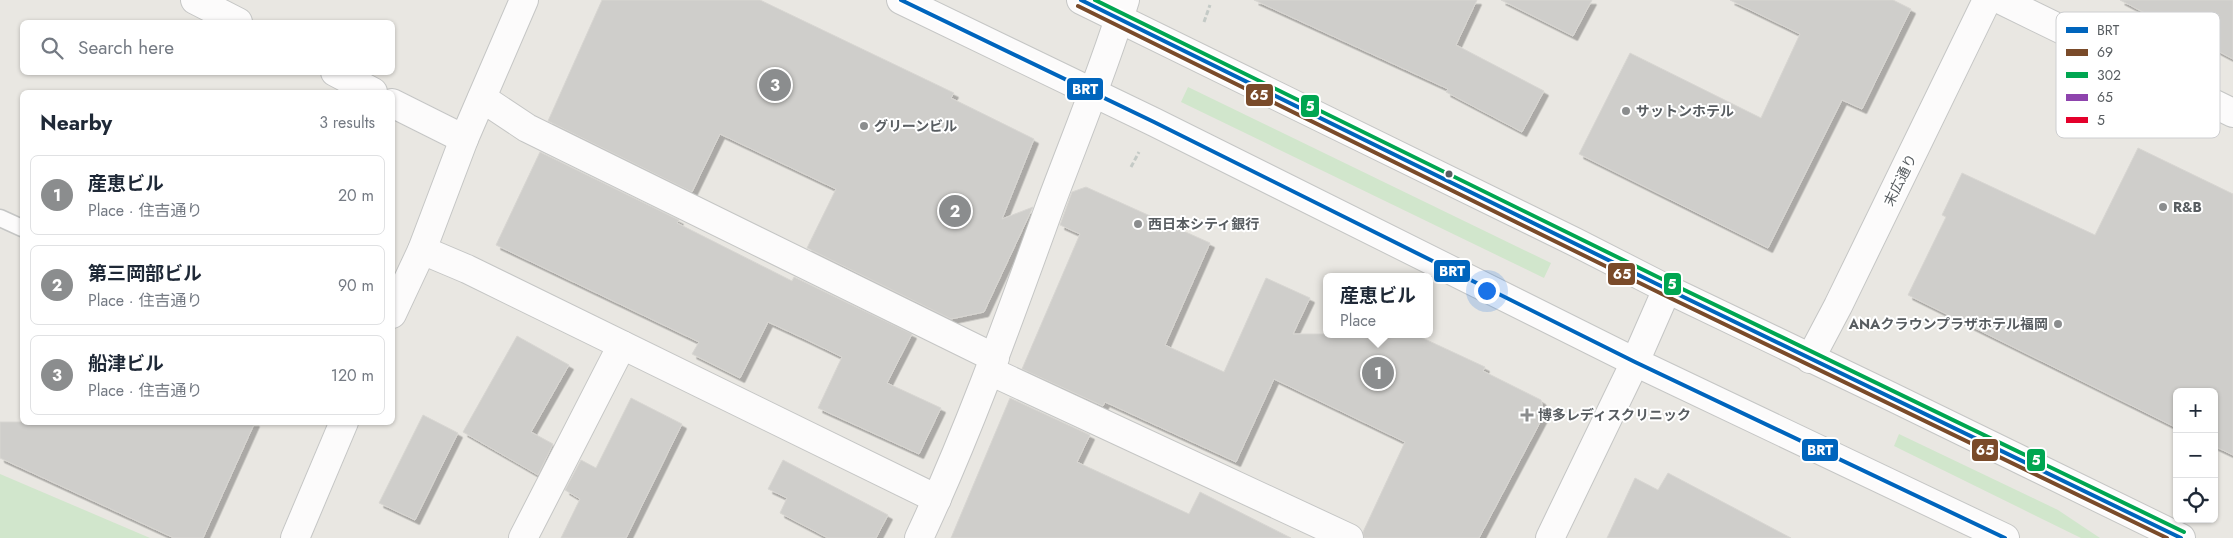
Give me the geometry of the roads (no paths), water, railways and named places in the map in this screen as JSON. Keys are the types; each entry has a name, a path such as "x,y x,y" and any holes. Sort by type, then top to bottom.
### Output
{"street":[{"path":"195,0 234,20"},
{"path":"395,308 422,250 464,139 524,0"},
{"path":"902,0 1635,362 2005,538"},
{"path":"1081,0 1122,9 1667,290 2181,538"},
{"name":"末広通り","path":"1810,359 1838,306 1987,0"},
{"path":"2001,0 2056,27"},
{"path":"918,538 937,500 993,364 1093,94 1122,9"},
{"path":"340,75 369,90"},
{"path":"482,98 527,128 993,364 1350,538"},
{"path":"395,104 464,139"},
{"path":"2220,107 2233,113"},
{"path":"422,250 622,344 937,500"},
{"path":"1550,538 1635,362 1667,290"},
{"path":"523,538 622,344"},
{"path":"295,538 343,425"}],"lane":[{"path":"0,218 20,227"}],"place":[{"name":"船津ビル","path":"775,85"},
{"name":"サットンホテル","path":"1626,111"},
{"name":"グリーンビル","path":"864,126"},
{"name":"R&B","path":"2163,207"},
{"name":"第三岡部ビル","path":"955,211"},
{"name":"西日本シティ銀行","path":"1138,224"},
{"name":"ANAクラウンプラザホテル福岡","path":"2058,324"},
{"name":"産恵ビル","path":"1378,373"},
{"name":"博多レディスクリニック","path":"1527,415"}]}
